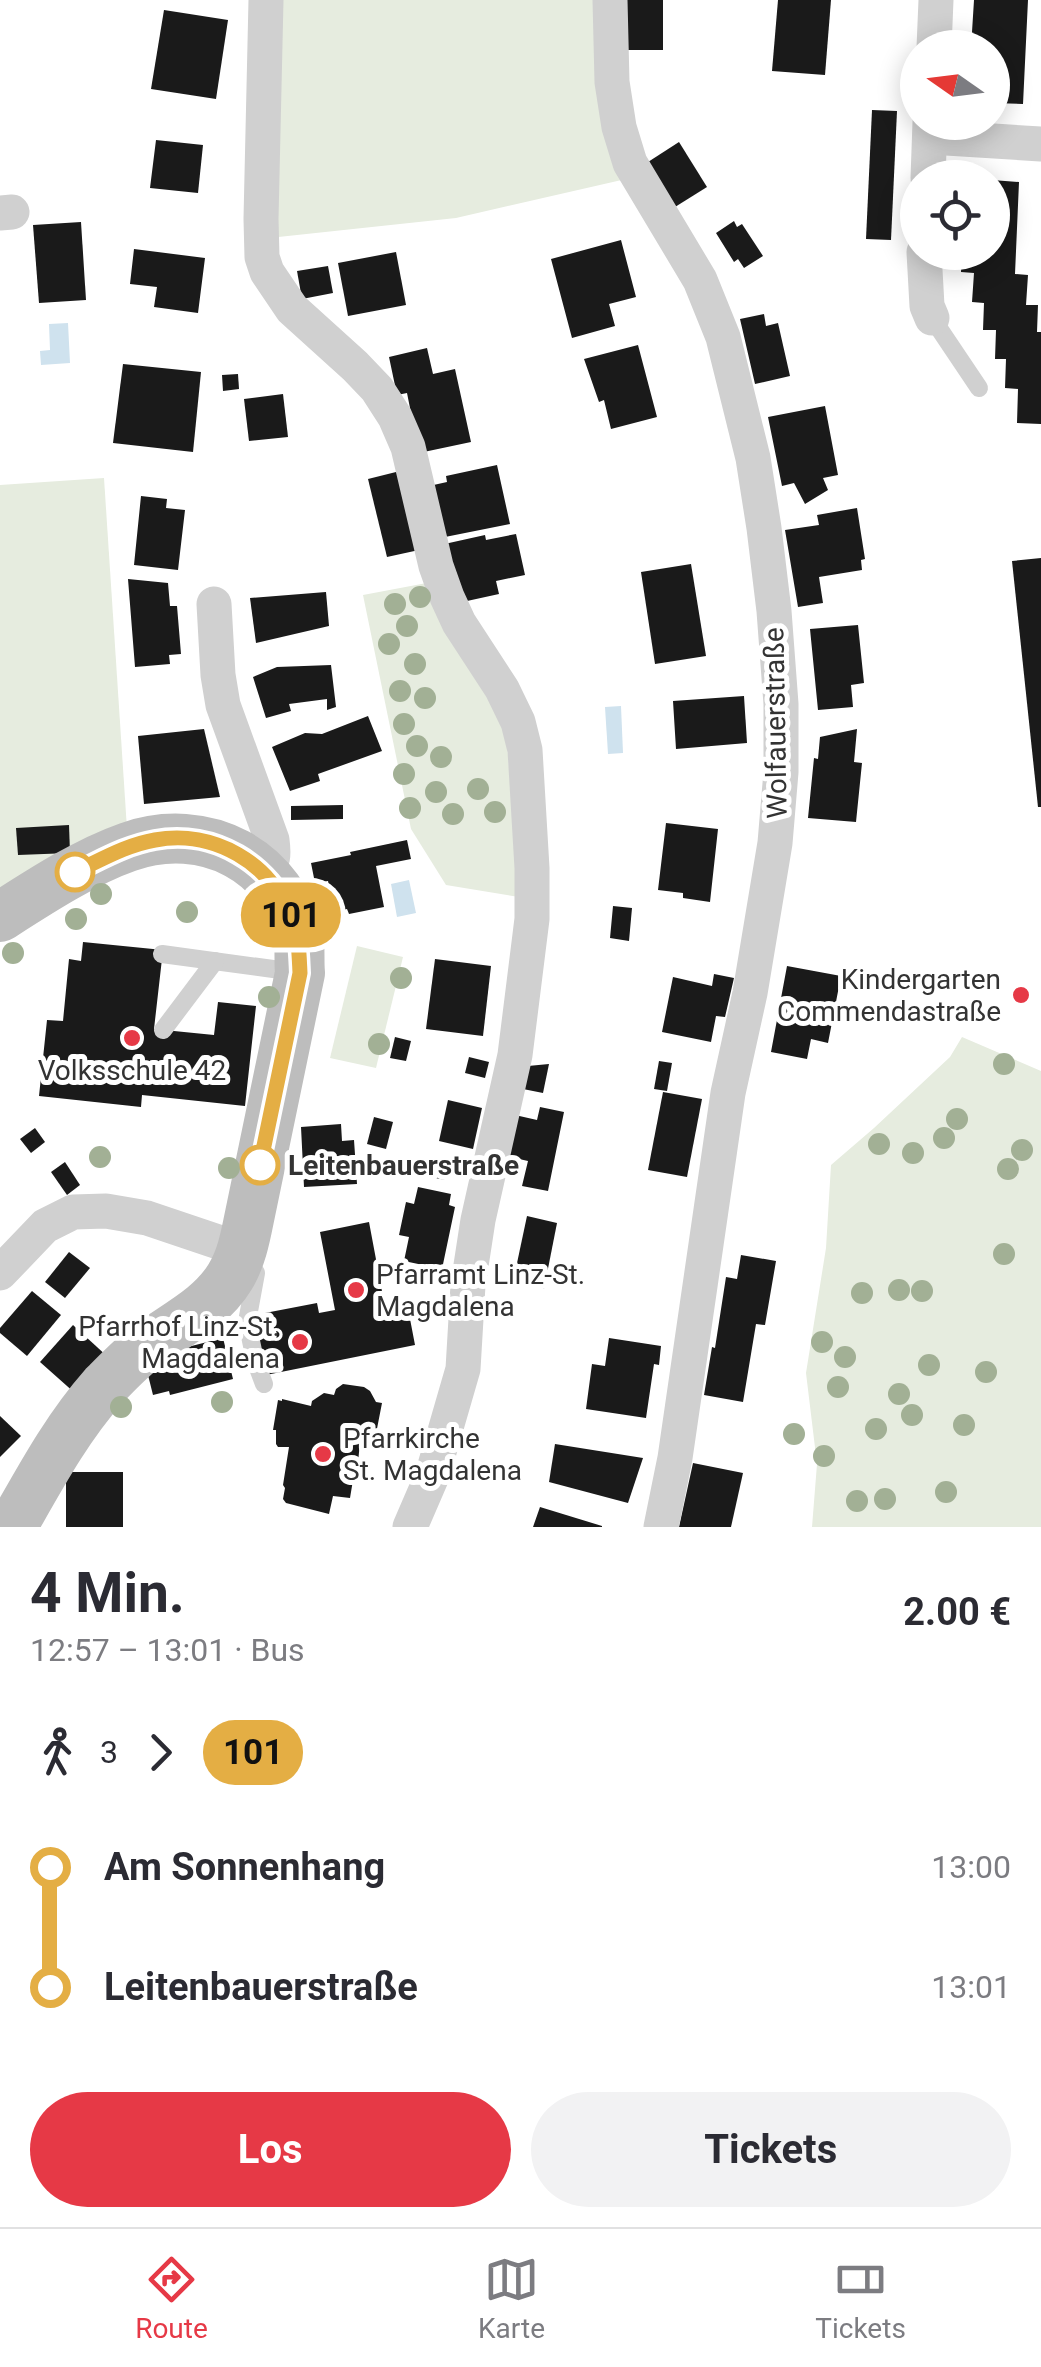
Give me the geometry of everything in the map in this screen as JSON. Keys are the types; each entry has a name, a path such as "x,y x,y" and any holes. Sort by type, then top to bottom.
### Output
{"street":[{"path":"266,0 261,218 266,272 292,308 355,366 395,417 408,447 447,597 502,690 518,722 525,750 532,919 516,1055 476,1236 468,1285 463,1369 432,1476 410,1527"},
{"name":"Wolfauerstraße","path":"610,0 612,82 619,127 630,162 700,280 724,337 753,458 781,704 775,844 728,1093 675,1458 661,1527"},
{"path":"935,30 936,0"},
{"path":"1009,140 1041,144"},
{"path":"924,270 927,306 932,318"},
{"path":"214,604 223,706 272,840 272,863 264,873"},
{"path":"0,917 75,872 128,847 180,837 218,845 244,856 264,873 292,918 299,943 300,973 242,1250 226,1283 205,1307 140,1351 104,1387 43,1470 12,1527"},
{"path":"0,1273 45,1226 73,1212 106,1211 147,1218 242,1250"}],"lane":[{"path":"932,318 979,388"},
{"path":"162,954 300,973"},
{"path":"163,1030 215,961"},
{"path":"242,1250 256,1272 247,1322 264,1384"}],"shaded area":[{"path":"274,0 602,0 626,179 456,218 269,238"},
{"path":"104,478 127,829 0,889 0,485"},
{"path":"432,582 505,716 519,897 446,885 411,829 363,595"},
{"path":"357,946 403,957 376,1068 330,1058"},
{"path":"962,1037 1041,1071 1041,1527 812,1527 817,1464 806,1373 826,1248 831,1165 950,1057"}],"water":[{"path":"68,323 70,363 41,365 40,351 50,350 49,324"},
{"path":"621,706 623,753 608,754 605,707"},
{"path":"409,880 416,913 397,917 391,884"}],"building":[{"path":"620,0 663,0 663,50 621,50"},
{"path":"778,0 831,0 825,75 772,71"},
{"path":"974,0 1028,0 1023,104 1010,104 1010,30 972,30"},
{"path":"164,10 228,20 216,99 151,89"},
{"path":"872,110 897,111 891,240 866,239"},
{"path":"156,140 203,145 198,193 150,188"},
{"path":"679,142 707,187 675,207 648,162"},
{"path":"1010,181 1019,182 1015,274 1028,275 1026,305 1038,305 1041,424 1017,423 1018,389 1005,388 1006,359 995,359 996,330 983,330 984,303 972,302 974,273 961,272 1010,270"},
{"path":"734,221 737,227 742,224 763,256 744,268 738,259 734,262 716,233"},
{"path":"81,222 86,300 39,303 33,225"},
{"path":"621,240 636,297 609,304 615,326 572,338 551,259"},
{"path":"134,249 205,258 198,313 154,307 157,287 130,284"},
{"path":"396,252 406,305 348,316 338,263"},
{"path":"328,266 333,293 302,299 297,271"},
{"path":"764,314 766,326 778,323 790,376 755,384 740,319"},
{"path":"638,345 657,417 611,429 604,400 599,402 584,359"},
{"path":"427,348 433,374 455,369 471,442 419,453 407,393 397,395 389,357"},
{"path":"123,364 201,372 193,452 113,443"},
{"path":"238,374 239,389 223,391 222,375"},
{"path":"283,394 288,437 249,441 244,399"},
{"path":"825,406 838,475 823,478 828,490 805,504 794,483 782,486 768,417"},
{"path":"497,465 510,524 440,538 429,486 447,482 446,476"},
{"path":"400,471 419,550 387,557 368,479"},
{"path":"141,496 167,499 166,508 185,510 178,570 134,565"},
{"path":"857,508 865,559 861,560 862,570 819,577 823,603 798,607 785,530 819,525 817,515"},
{"path":"516,534 525,575 496,581 499,594 467,601 440,545 485,535 486,540"},
{"path":"1041,558 1041,807 1038,807 1012,561"},
{"path":"691,564 706,656 655,664 641,572"},
{"path":"128,579 168,583 170,606 177,606 181,654 169,655 170,664 135,667"},
{"path":"326,592 329,626 256,643 250,598"},
{"path":"858,625 864,683 851,685 853,707 818,710 810,629"},
{"path":"331,665 336,707 327,710 327,699 289,704 291,711 266,718 253,677 277,667"},
{"path":"744,696 747,743 676,749 673,701"},
{"path":"368,716 382,751 318,774 320,781 290,791 272,747 305,733 322,734"},
{"path":"204,729 220,797 144,804 138,736"},
{"path":"857,729 854,762 862,763 856,822 808,818 820,737"},
{"path":"343,805 343,819 291,820 291,806"},
{"path":"666,823 718,829 710,902 658,890"},
{"path":"69,825 70,853 18,855 16,828"},
{"path":"407,840 411,859 376,866 384,907 349,914 347,909 335,912 328,881 315,883 311,863"},
{"path":"613,906 632,908 629,941 610,938"},
{"path":"83,942 163,950 154,1029 214,1035 218,1002 256,1006 245,1106 142,1095 141,1107 39,1096 47,1020 63,1021 69,959 81,961"},
{"path":"435,959 491,966 483,1036 426,1029"},
{"path":"787,966 841,976 828,1043 811,1039 807,1059 771,1052"},
{"path":"714,974 734,978 725,1017 716,1016 711,1042 662,1032 673,977 712,986"},
{"path":"395,1037 411,1041 406,1061 390,1058"},
{"path":"469,1057 489,1062 485,1078 465,1073"},
{"path":"659,1061 672,1063 667,1091 654,1089"},
{"path":"549,1064 543,1093 523,1089 528,1066"},
{"path":"663,1092 702,1099 687,1177 648,1170"},
{"path":"448,1100 482,1108 473,1149 439,1141"},
{"path":"540,1107 564,1112 548,1191 522,1186 528,1161 506,1156 515,1115 537,1120"},
{"path":"374,1117 393,1122 386,1149 367,1144"},
{"path":"341,1124 342,1141 354,1140 357,1184 304,1187 301,1127"},
{"path":"35,1128 45,1142 31,1153 20,1139"},
{"path":"65,1162 80,1185 67,1195 51,1172"},
{"path":"430,1162 448,1166 445,1180 426,1176"},
{"path":"418,1187 451,1194 449,1205 455,1207 442,1269 404,1261 409,1237 399,1235 406,1202 414,1204"},
{"path":"527,1216 557,1223 544,1289 513,1282"},
{"name":"Pfarramt Linz-St. Magdalena","path":"369,1222 384,1302 406,1298 415,1345 266,1375 256,1325 266,1323 265,1313 317,1303 319,1313 335,1310 320,1232"},
{"path":"69,1252 90,1268 65,1298 45,1282"},
{"path":"741,1255 776,1261 765,1325 756,1324 743,1402 704,1395 726,1277 737,1279"},
{"path":"32,1291 61,1315 27,1356 0,1333 0,1328"},
{"path":"73,1325 109,1358 76,1394 40,1362"},
{"path":"223,1338 233,1379 170,1395 169,1391 153,1395 146,1367 160,1354"},
{"path":"609,1338 661,1346 659,1365 654,1364 646,1418 586,1409 592,1364 605,1366"},
{"name":"Pfarrkirche St. Magdalena","path":"343,1384 364,1387 376,1402 382,1403 374,1444 360,1442 350,1498 333,1496 329,1514 286,1503 283,1485 289,1447 276,1444 273,1430 278,1400 311,1406 324,1393 334,1395"},
{"path":"0,1416 21,1436 0,1457"},
{"path":"555,1444 643,1458 628,1503 549,1482"},
{"path":"693,1463 743,1473 731,1527 679,1527"},
{"path":"66,1472 123,1472 123,1527 66,1527"},
{"path":"540,1507 602,1526 602,1527 533,1527"}],"bus line":[{"name":"101","path":"75,872 128,847 180,837 198,839 244,856 280,894 299,943 300,973 260,1165"}],"place":[{"name":"Kindergarten Commendastraße","path":"1021,995"},
{"name":"Volksschule 42","path":"132,1038"},
{"name":"Leitenbauerstraße","path":"260,1165"},
{"name":"Pfarramt Linz-St. Magdalena","path":"356,1290"},
{"name":"Pfarrhof Linz-St. Magdalena","path":"300,1342"},
{"name":"Pfarrkirche St. Magdalena","path":"323,1454"}]}
